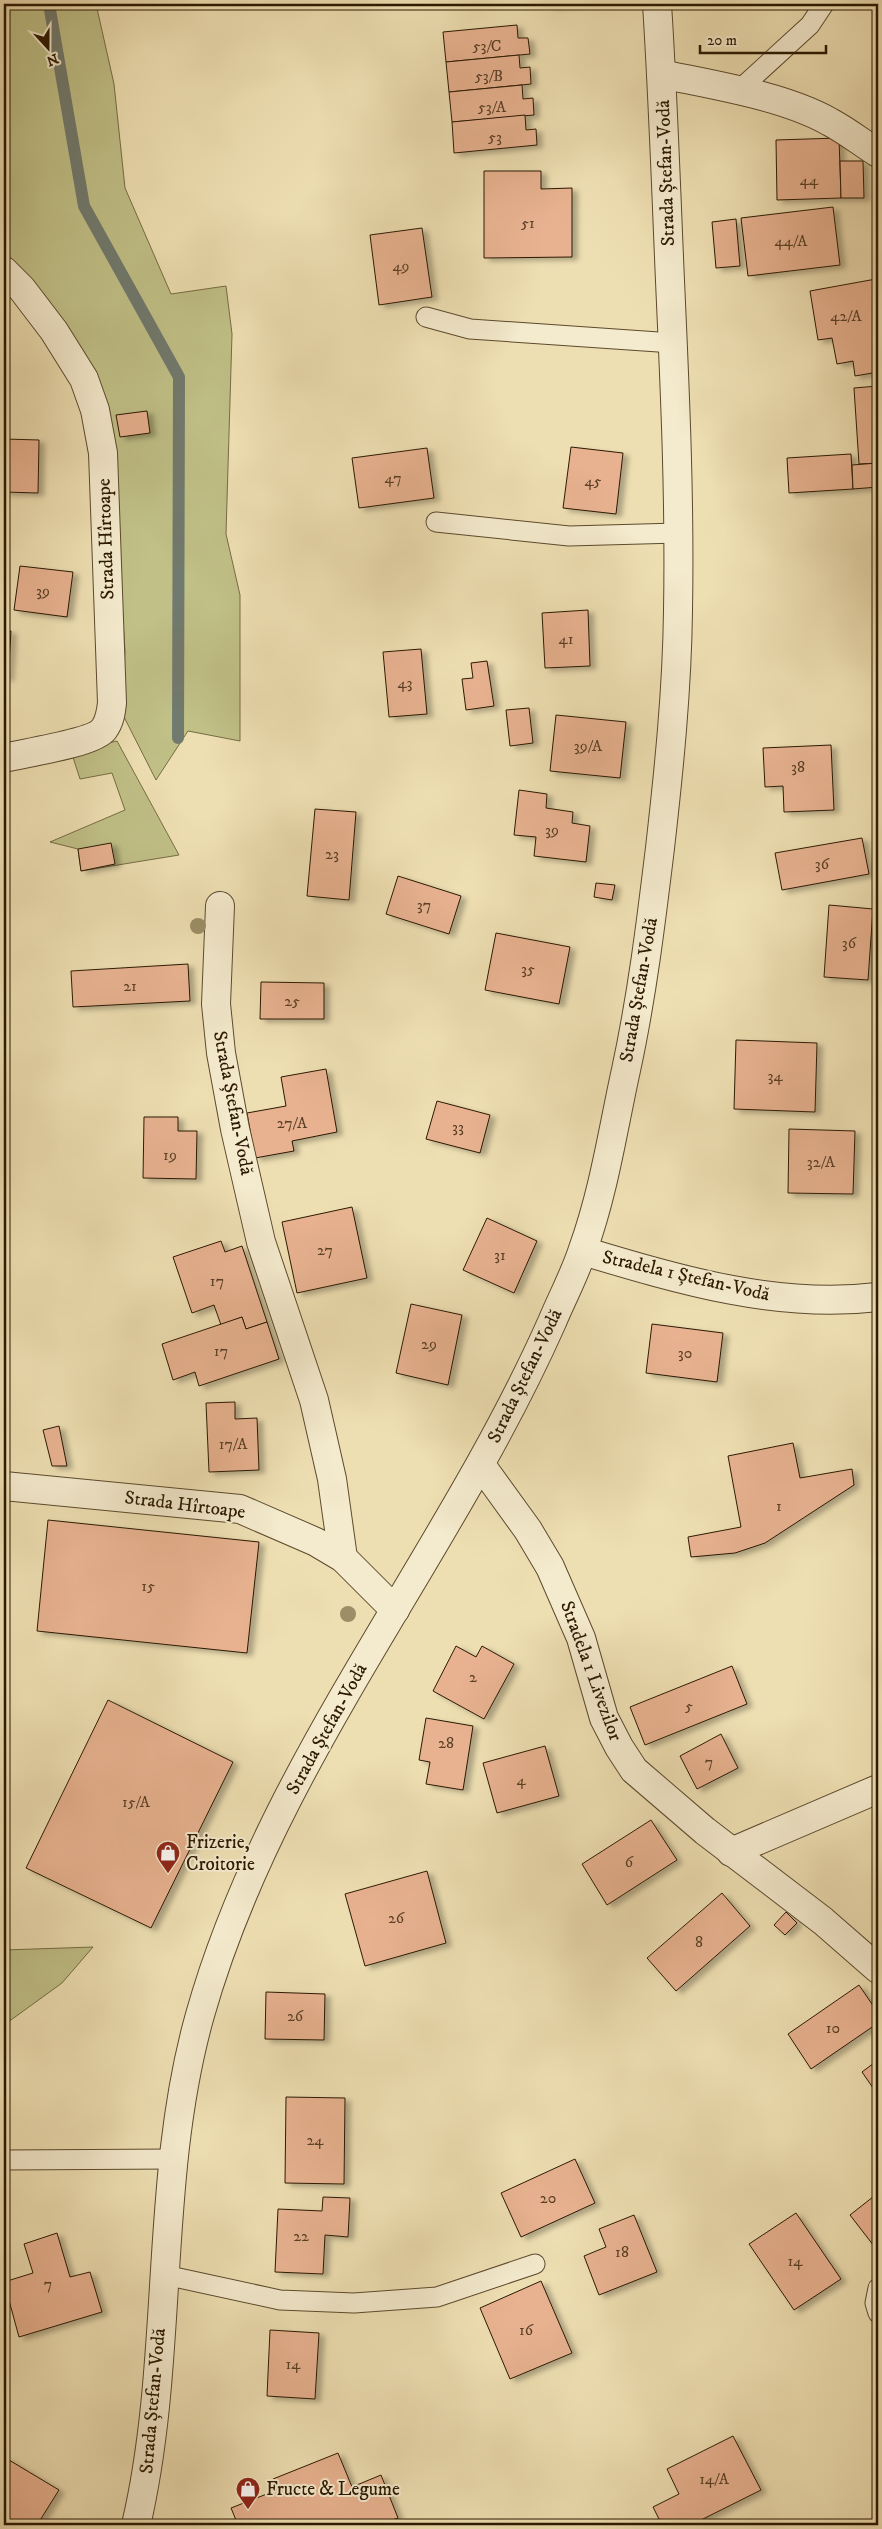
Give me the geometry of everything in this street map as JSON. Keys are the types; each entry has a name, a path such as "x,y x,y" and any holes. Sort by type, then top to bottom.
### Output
{"street":[{"name":"Strada Ștefan-Vodă","path":"136,2525 146,2481 155,2420 164,2275 178,2121 192,2047 201,2012 232,1923 283,1807 340,1700 481,1465 532,1366 583,1251 601,1190 636,1025 652,918 671,747 678,613 678,449 657,4"},
{"path":"661,74 739,90 823,118 878,153"},
{"name":"Strada Hîrtoape","path":"4,271 22,289 54,331 84,379 95,410 103,453 112,703 111,715 103,730 85,741 4,758"},
{"name":"Strada Ștefan-Vodă","path":"220,906 216,1004 228,1091 261,1242 314,1400 332,1479 343,1558"},
{"name":"Stradela 1 Ștefan-Vodă","path":"583,1251 747,1294 812,1301 878,1297"},
{"name":"Stradela 1 Livezilor","path":"481,1465 528,1530 550,1568 581,1638 604,1718 618,1747 634,1770 731,1852 823,1921 878,1969"},
{"name":"Strada Hîrtoape","path":"4,1486 240,1509 316,1542 343,1558 395,1610"},
{"path":"731,1852 878,1789"}],"lane":[{"path":"739,90 810,25 824,4"},
{"path":"426,317 470,329 673,343"},
{"path":"436,522 569,536 678,533"},
{"path":"4,2160 174,2159"},
{"path":"164,2275 280,2300 354,2304 437,2297 535,2264"},
{"path":"878,2288 875,2303 878,2313"}],"green space":[{"path":"4,4 96,4 114,84 125,188 171,294 226,286 232,334 226,534 240,595 240,741 188,731 156,780 122,713 125,651 111,436 4,258"},
{"path":"117,741 179,855 81,871 78,849 50,842 125,810 112,773 80,779 71,751"},
{"path":"93,1947 62,1983 4,2025 4,1950"}],"building":[{"path":"550,4 579,4 550,6"},
{"path":"517,25 518,38 528,38 530,54 446,62 443,32"},
{"path":"519,55 520,68 530,67 531,84 449,92 446,62"},
{"path":"522,85 523,99 533,98 534,115 452,122 449,92"},
{"path":"525,115 526,130 536,129 537,145 454,153 452,122"},
{"path":"839,138 841,198 777,200 776,140"},
{"path":"840,161 863,161 864,198 841,198"},
{"path":"484,171 541,171 541,189 572,188 572,257 484,258"},
{"path":"833,207 840,265 748,276 741,218"},
{"path":"736,219 740,266 716,268 712,222"},
{"path":"422,228 432,297 379,305 370,235"},
{"path":"876,279 878,295 878,372 855,376 853,361 837,364 832,338 818,340 810,291"},
{"path":"878,386 878,463 859,464 854,388"},
{"path":"147,411 150,433 120,437 116,415"},
{"path":"4,439 39,440 38,493 4,492"},
{"path":"571,447 623,453 616,514 563,508"},
{"path":"427,448 434,498 359,508 352,458"},
{"path":"851,454 853,489 789,493 787,458"},
{"path":"878,463 878,487 853,489 852,465"},
{"path":"20,566 73,572 67,617 14,610"},
{"path":"588,610 590,666 545,668 542,613"},
{"path":"4,631 11,631 8,678 4,678"},
{"path":"421,649 427,714 389,717 383,652"},
{"path":"487,661 494,706 466,710 462,679 473,678 471,663"},
{"path":"529,708 533,743 510,746 506,710"},
{"path":"556,715 626,722 620,778 550,771"},
{"path":"831,745 834,810 784,812 783,786 765,787 763,748"},
{"path":"519,790 547,794 546,808 573,812 572,823 590,826 586,862 534,856 536,837 514,835"},
{"path":"315,809 356,812 349,900 307,896"},
{"path":"862,838 869,874 782,890 775,853"},
{"path":"111,843 115,864 81,871 78,849"},
{"path":"398,876 461,896 449,934 386,914"},
{"path":"596,883 615,885 612,900 594,897"},
{"path":"829,905 873,909 868,980 824,977"},
{"path":"496,933 570,947 559,1004 485,990"},
{"path":"188,964 190,1001 73,1007 71,971"},
{"path":"261,982 324,983 324,1019 260,1019"},
{"path":"736,1040 817,1043 815,1112 734,1109"},
{"path":"326,1069 337,1132 292,1141 294,1151 255,1158 247,1113 286,1106 281,1077"},
{"path":"437,1101 490,1115 480,1153 426,1139"},
{"path":"144,1117 178,1117 178,1131 197,1131 196,1179 143,1178"},
{"path":"789,1129 855,1131 853,1194 788,1193"},
{"path":"352,1207 367,1278 297,1293 282,1222"},
{"path":"487,1218 537,1241 514,1293 463,1270"},
{"path":"221,1241 225,1252 242,1246 267,1322 246,1329 242,1317 221,1325 214,1305 192,1313 173,1257"},
{"path":"411,1304 462,1315 448,1385 396,1373"},
{"path":"242,1317 246,1329 267,1322 279,1359 199,1386 195,1372 173,1380 162,1344"},
{"path":"652,1324 723,1333 717,1382 646,1373"},
{"path":"235,1402 235,1419 257,1418 259,1470 209,1472 206,1403"},
{"path":"59,1426 67,1466 52,1466 43,1430"},
{"path":"793,1443 800,1478 852,1469 854,1485 765,1543 735,1553 691,1557 688,1537 741,1527 728,1456"},
{"path":"48,1520 259,1542 247,1653 37,1631"},
{"path":"456,1646 476,1657 482,1646 514,1664 484,1719 433,1691"},
{"path":"732,1666 747,1704 645,1745 630,1707"},
{"path":"108,1700 233,1762 151,1928 26,1868"},
{"path":"426,1718 473,1726 463,1790 426,1784 430,1762 419,1760"},
{"path":"721,1734 738,1768 697,1789 680,1756"},
{"path":"545,1746 559,1796 497,1813 483,1763"},
{"path":"651,1820 677,1860 607,1905 582,1864"},
{"path":"427,1871 446,1943 365,1966 345,1894"},
{"path":"722,1893 750,1926 676,1991 647,1958"},
{"path":"786,1912 797,1923 785,1935 774,1925"},
{"path":"859,1985 878,2013 878,2023 811,2069 788,2034"},
{"path":"266,1992 325,1994 324,2040 265,2039"},
{"path":"878,2060 878,2095 862,2072"},
{"path":"286,2097 345,2098 344,2184 285,2183"},
{"path":"575,2159 595,2203 521,2237 501,2193"},
{"path":"878,2193 878,2243 874,2246 850,2215"},
{"path":"323,2197 350,2198 348,2237 325,2235 323,2274 275,2272 278,2209 322,2211"},
{"path":"796,2213 841,2279 794,2310 749,2244"},
{"path":"634,2215 657,2272 599,2295 584,2256 606,2247 599,2229"},
{"path":"57,2233 70,2277 90,2272 102,2312 19,2337 4,2282 33,2273 24,2244"},
{"path":"541,2281 572,2353 510,2379 480,2308"},
{"path":"270,2330 319,2333 315,2399 267,2396"},
{"path":"733,2436 761,2490 691,2525 662,2525 653,2507 679,2494 667,2469"},
{"path":"338,2453 352,2487 381,2475 398,2518 378,2525 238,2525 231,2508 277,2490 273,2479"},
{"path":"4,2457 59,2490 37,2525 4,2525"}],"waterway":[{"path":"49,4 84,206 179,377 178,738"}],"place":[{"name":"Frizerie, Croitorie","path":"168,1874"},
{"name":"Fructe & Legume","path":"248,2510"}]}
